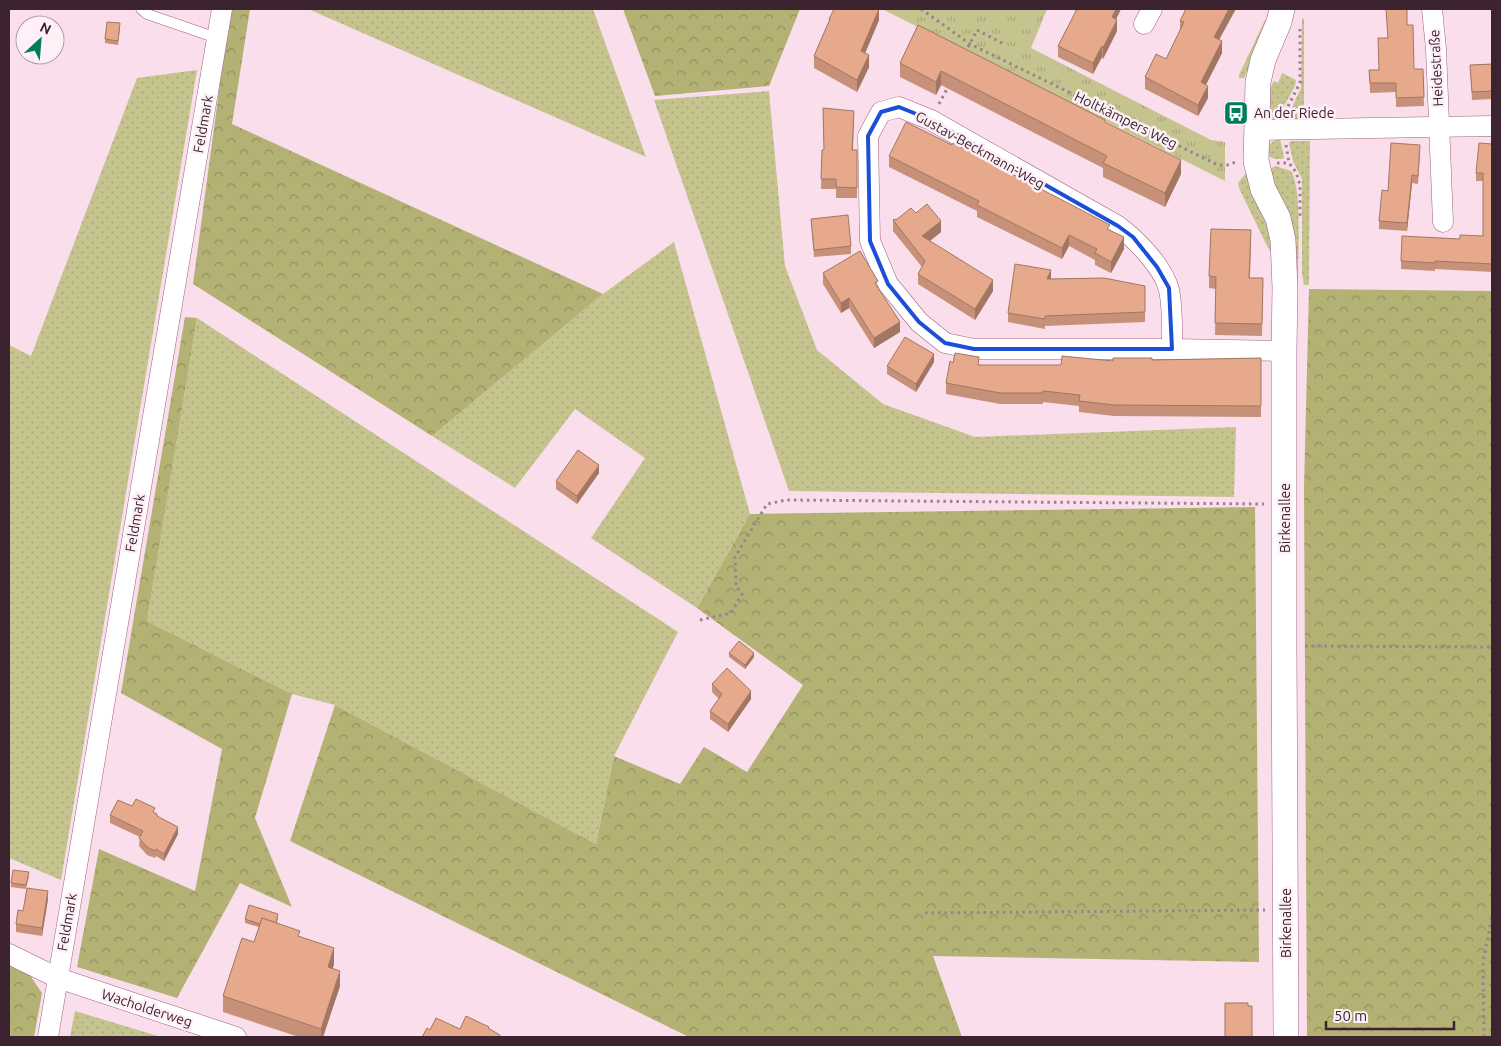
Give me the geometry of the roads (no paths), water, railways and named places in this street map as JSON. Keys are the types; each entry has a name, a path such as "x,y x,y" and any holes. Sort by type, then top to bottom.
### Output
{"street":[{"name":"Feldmark","path":"48,1037 222,9"},
{"name":"Birkenallee","path":"1282,9 1279,22 1262,60 1258,82 1256,161 1263,189 1278,218 1283,240 1285,288 1286,1037"},
{"name":"Heidestraße","path":"1432,9 1436,49 1438,126"},
{"name":"Gustav-Beckmann-Weg","path":"1172,349 1172,308 1169,288 1152,260 1133,237 1118,226 931,120 898,106 881,112 868,136 870,241 888,284 919,322 945,343 974,349 1284,350"},
{"path":"1438,126 1443,222"},
{"path":"1257,130 1492,126"},
{"name":"Wacholderweg","path":"9,954 58,978 236,1037"}],"lane":[{"path":"141,9 147,14 217,38"}],"place":[{"name":"An der Riede","path":"1236,113"}]}
